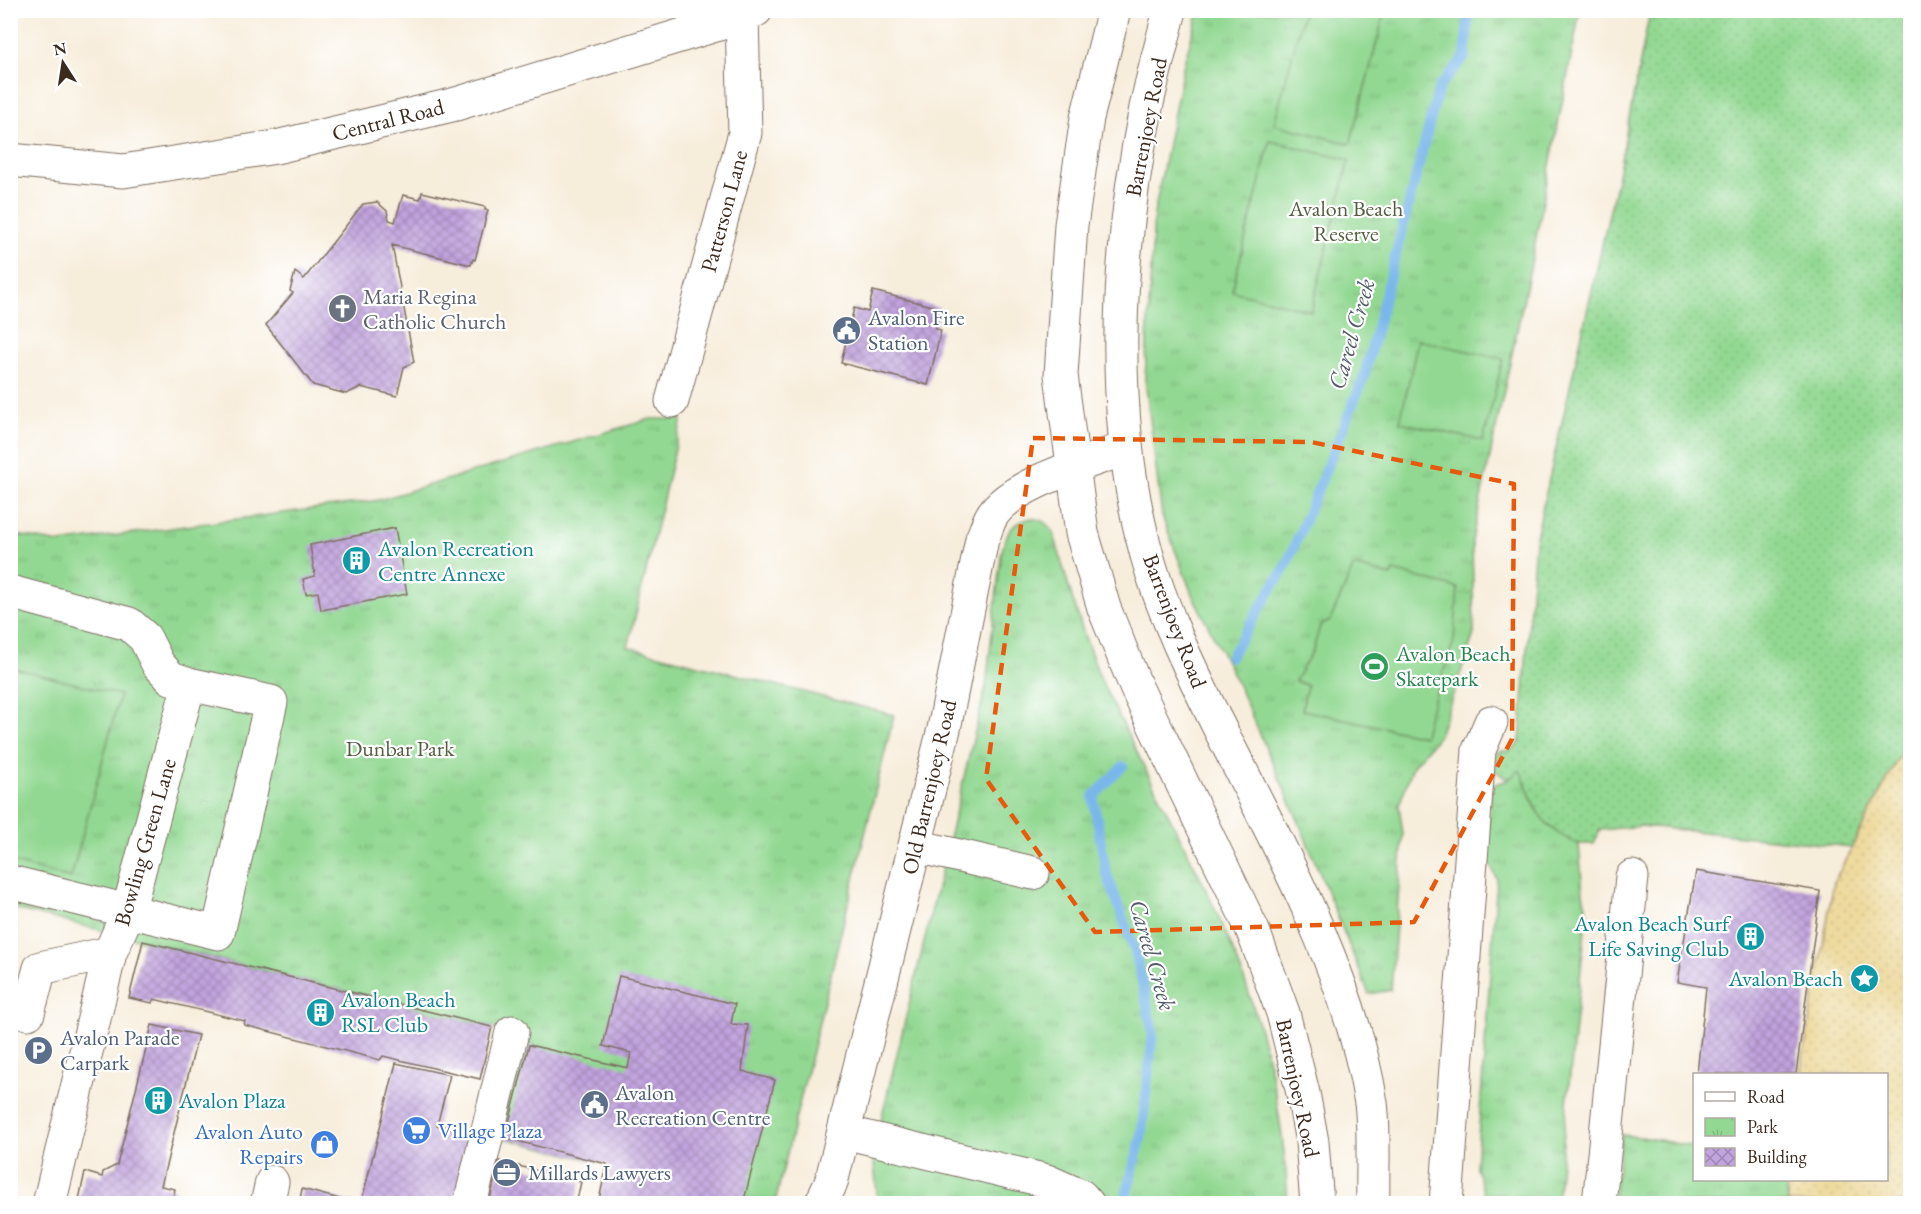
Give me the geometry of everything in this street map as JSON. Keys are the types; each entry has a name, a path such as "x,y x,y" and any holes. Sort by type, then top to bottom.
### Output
{"street":[{"name":"Barrenjoey Road","path":"1114,10 1088,118 1071,225 1061,375 1082,533 1104,608 1136,687 1253,931 1283,1013 1304,1093 1312,1142 1317,1203"},
{"name":"Barrenjoey Road","path":"1170,10 1146,108 1128,220 1122,299 1122,393 1125,448 1140,528 1153,574 1186,659 1303,896 1342,994 1359,1051 1371,1106 1373,1203"},
{"name":"Central Road","path":"10,160 123,171 276,147 456,104 749,14"},
{"name":"Patterson Lane","path":"672,401 745,133 749,14"},
{"name":"Old Barrenjoey Road","path":"821,1203 831,1183 916,846 944,729 982,539 993,514 1007,499 1044,479 1125,448"},
{"path":"10,592 129,624 145,638 158,664 171,678 271,702 218,933 10,882"},
{"name":"Bowling Green Lane","path":"50,1203 110,953 128,912 189,684"},
{"path":"1446,1203 1479,750 1491,722"},
{"path":"916,846 1033,873"},
{"path":"1599,1203 1632,877"},
{"path":"10,1008 28,1013 40,968 110,953"},
{"path":"470,1203 512,1032"},
{"path":"842,1139 1047,1180 1081,1196 1088,1203"}],"highlighted area":[{"path":"1033,438 1311,442 1514,484 1512,739 1414,922 1095,932 986,779"}],"green space":[{"name":"Avalon Beach Reserve","path":"1199,11 1580,11 1529,274 1472,540 1474,634 1439,735 1413,766 1399,805 1403,835 1391,990 1369,994 1298,820 1238,685 1192,594 1162,516 1145,379 1154,214 1184,63"},
{"path":"1304,11 1385,11 1350,144 1274,124"},
{"path":"1650,11 1910,11 1910,735 1852,847 1642,826 1600,830 1594,844 1579,844 1564,839 1539,816 1520,771 1508,780 1493,769 1497,752 1511,750 1520,742 1535,541 1618,175"},
{"path":"1270,141 1349,160 1311,311 1232,291"},
{"path":"1418,340 1503,359 1483,441 1400,422"},
{"name":"Dunbar Park","path":"650,419 682,419 628,647 894,715 775,1203 744,1198 475,1131 500,1029 11,908 11,534 60,543 379,500"},
{"path":"1032,518 1045,523 1054,534 1069,588 1103,684 1198,874 1225,931 1248,989 1265,1049 1278,1110 1288,1203 878,1203 873,1153 986,686 1001,555 1013,526"},
{"name":"Avalon Beach Skatepark","path":"1354,566 1391,576 1393,571 1458,588 1454,641 1428,717 1424,736 1302,710 1307,685 1295,681 1313,650 1320,626 1330,621"},
{"path":"10,667 120,695 71,878 11,862"},
{"path":"1520,770 1535,806 1547,824 1566,838 1579,844 1583,894 1587,911 1557,1200 1484,1194 1476,1167 1497,879 1486,856 1492,785 1508,780"},
{"path":"1622,1135 1693,1147 1693,1181 1785,1181 1788,1203 1613,1204"}],"sand":[{"name":"Avalon Beach","path":"1910,735 1910,1203 1788,1203 1785,1181 1888,1181 1888,1073 1800,1073 1834,882"}],"building":[{"name":"Maria Regina Catholic Church","path":"422,192 485,207 485,210 488,210 475,260 473,259 471,265 392,245 414,362 404,367 397,396 361,387 346,394 313,385 266,325 293,293 290,291 295,272 304,279 363,204 377,202 387,211 389,220 395,222 403,195 420,199"},
{"path":"873,291 940,308 935,329 941,330 928,385 841,363 854,308 868,312"},
{"name":"Avalon Recreation Centre Annexe","path":"395,528 407,594 321,610 318,592 306,594 303,579 315,576 310,545"},
{"name":"Avalon Beach Surf Life Saving Club","path":"1696,871 1820,891 1796,1073 1697,1073 1706,987 1677,982"},
{"name":"Avalon Beach RSL Club","path":"143,941 492,1027 480,1079 383,1056 380,1060 244,1025 245,1021 154,999 152,1003 129,998"},
{"name":"Avalon Recreation Centre","path":"619,976 735,1004 731,1024 748,1025 742,1071 775,1080 743,1204 598,1204 607,1164 505,1138 529,1045 628,1068 631,1053 603,1046"},
{"name":"Avalon Plaza","path":"152,1025 198,1035 161,1186 175,1189 172,1204 78,1204 85,1172 102,1177 103,1172 117,1165"},
{"name":"Village Plaza","path":"396,1063 450,1075 437,1125 474,1134 457,1204 361,1204"},
{"path":"499,1161 581,1182 576,1204 489,1204"},
{"path":"302,1189 355,1203 355,1204 299,1204"}],"waterway":[{"name":"Careel Creek","path":"1230,657 1287,564 1364,377 1439,87 1465,57 1469,10"},
{"name":"Careel Creek","path":"1123,766 1093,797 1106,872 1136,955 1153,1033 1141,1138 1124,1204"}],"place":[{"name":"Maria Regina Catholic Church","path":"342,309"},
{"name":"Avalon Fire Station","path":"847,330"},
{"name":"Avalon Recreation Centre Annexe","path":"357,561"},
{"name":"Avalon Beach Skatepark","path":"1375,666"},
{"name":"Avalon Beach Surf Life Saving Club","path":"1750,936"},
{"name":"Avalon Beach","path":"1864,978"},
{"name":"Avalon Beach RSL Club","path":"320,1012"},
{"name":"Avalon Parade Carpark","path":"39,1050"},
{"name":"Avalon Plaza","path":"158,1100"},
{"name":"Avalon Recreation Centre","path":"594,1105"},
{"name":"Village Plaza","path":"417,1130"},
{"name":"Avalon Auto Repairs","path":"324,1144"},
{"name":"Millards Lawyers","path":"507,1172"}]}
